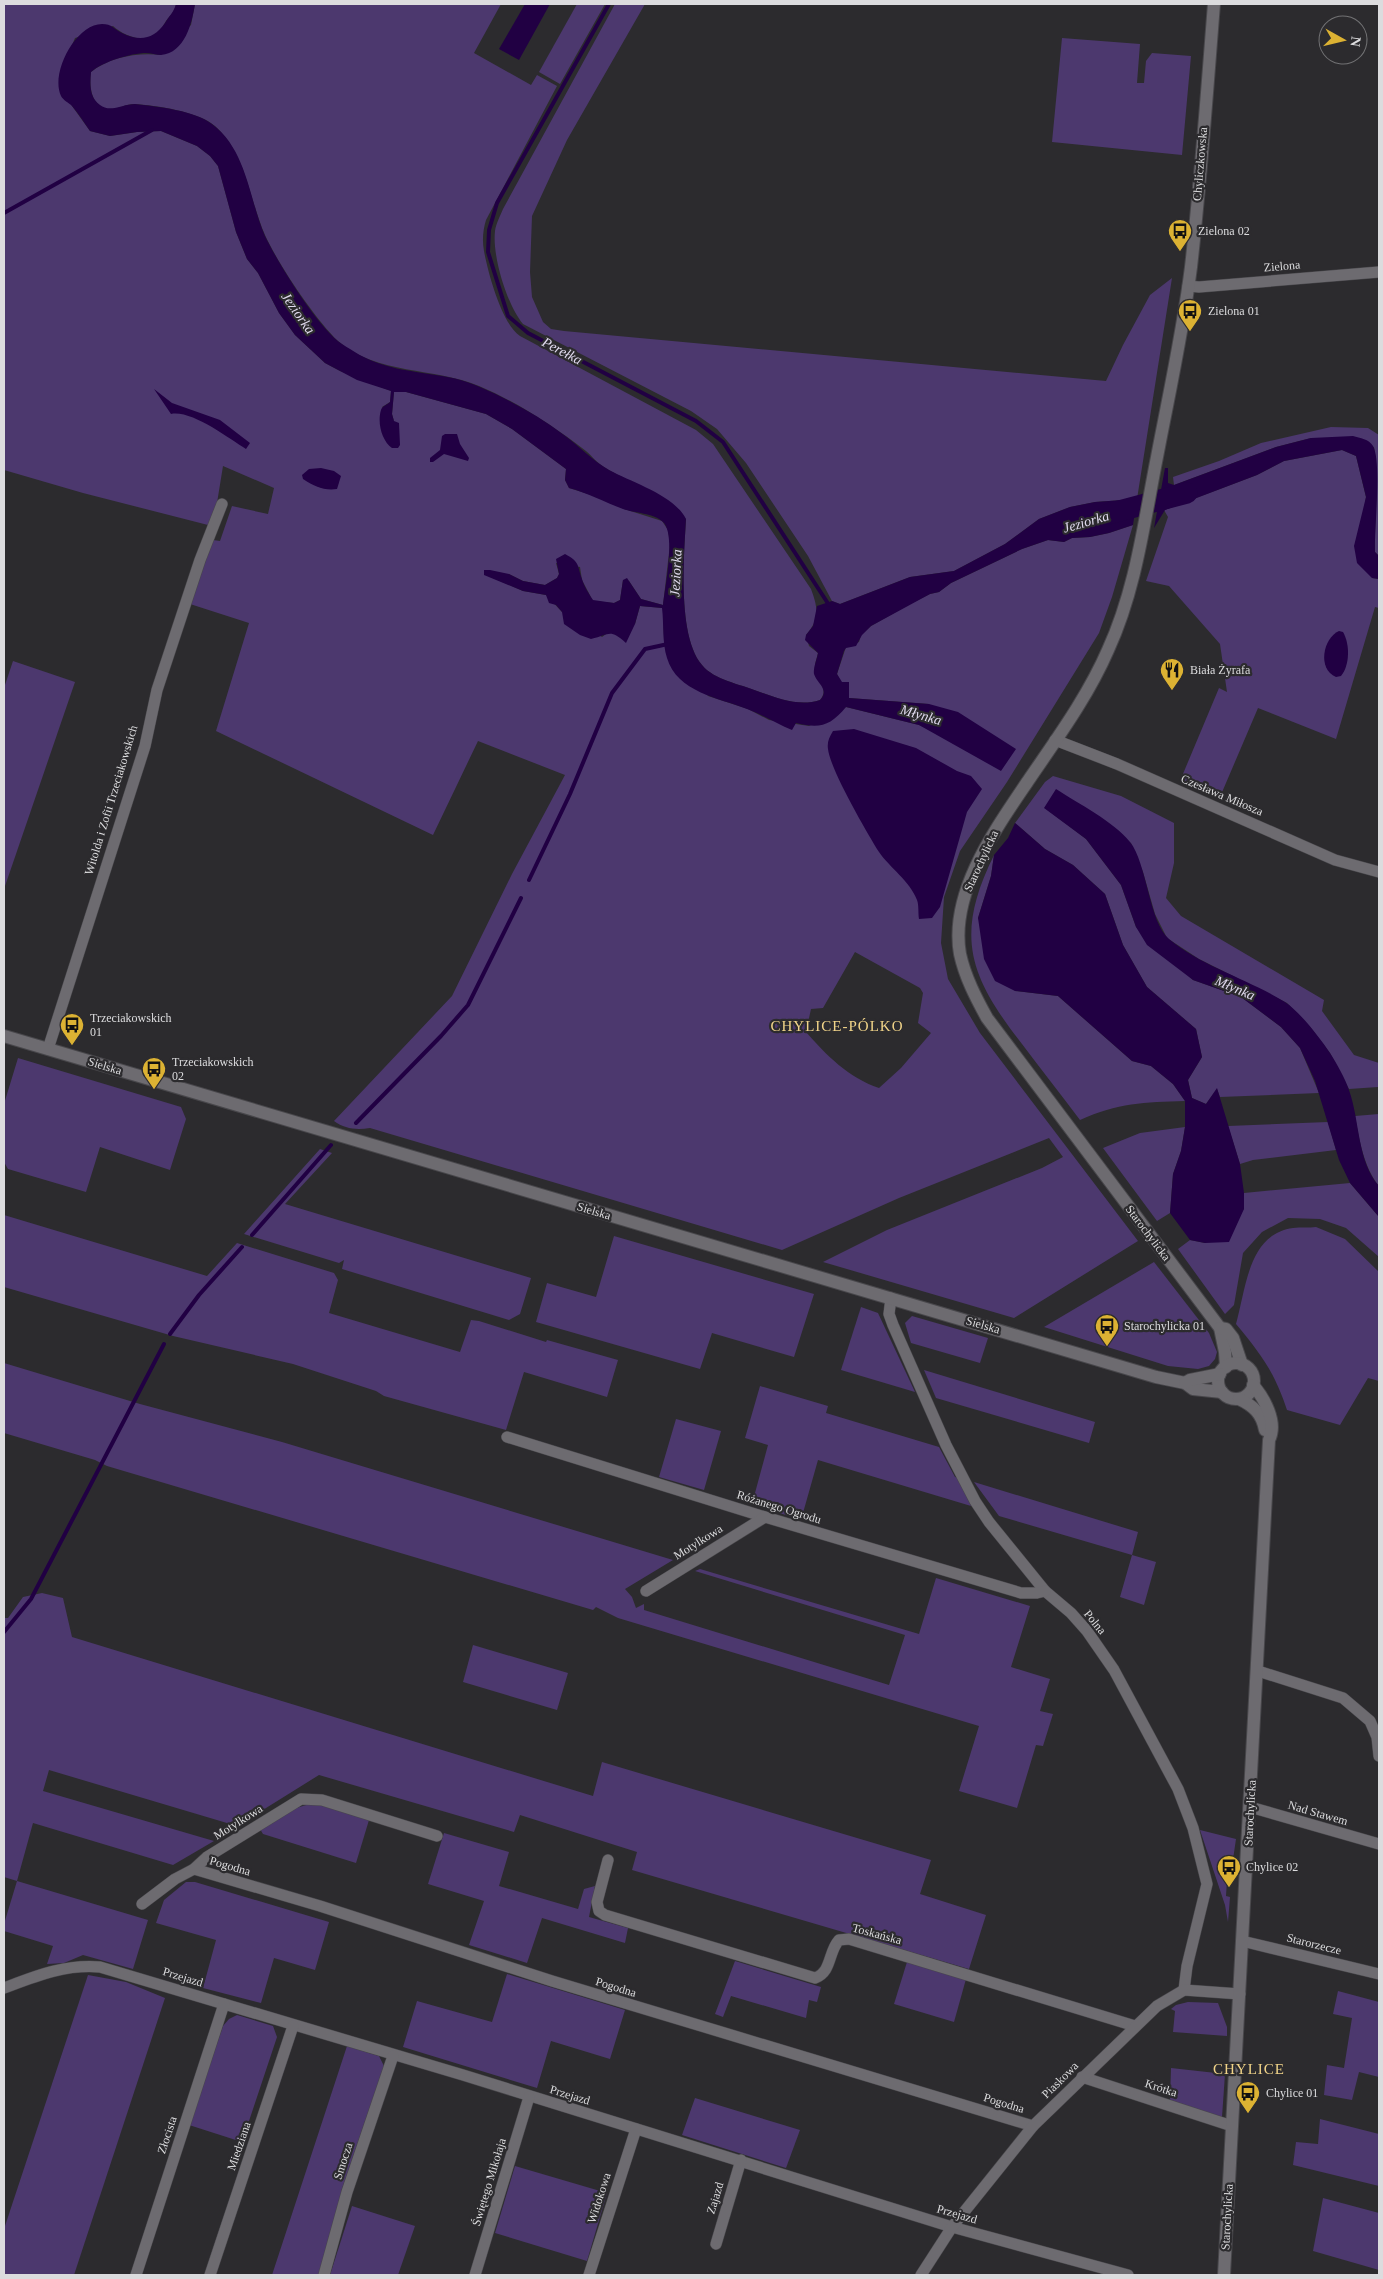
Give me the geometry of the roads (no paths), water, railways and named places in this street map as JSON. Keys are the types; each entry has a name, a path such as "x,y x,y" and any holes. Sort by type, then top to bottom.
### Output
{"street":[{"name":"Chyliczkowska","path":"1149,500 1188,286 1214,4"},
{"name":"Zielona","path":"1188,286 1199,287 1379,272"},
{"name":"Starochylicka","path":"1149,500 1142,537 1120,622 1097,674 995,830 970,880 964,898 960,952 965,973 988,1018 1220,1328 1225,1352 1223,1370 1218,1385 1228,1397 1240,1399 1260,1414 1269,1440"},
{"name":"Witolda i Zofii Trzeciakowskich","path":"48,1049 145,746 158,690 200,560 222,504"},
{"name":"Czesława Miłosza","path":"1055,740 1117,764 1331,858 1379,872"},
{"name":"Sielska","path":"4,1036 1156,1377 1185,1383 1193,1389 1222,1392"},
{"name":"Polna","path":"891,1298 889,1314 893,1325 946,1445 970,1492 989,1522 1045,1591 1087,1631 1114,1670 1174,1780 1193,1828 1207,1884 1187,1966 1184,1990"},
{"name":"Starochylicka","path":"1220,1328 1226,1329 1233,1338 1242,1358 1242,1365 1251,1372 1253,1384 1268,1412 1272,1426 1269,1440 1224,2275"},
{"path":"1223,1370 1235,1364 1242,1365"},
{"name":"Sielska","path":"1185,1383 1223,1370"},
{"path":"1240,1399 1250,1392 1253,1384"},
{"name":"Różanego Ogrodu","path":"507,1436 765,1517 1021,1593 1045,1591"},
{"name":"Motylkowa","path":"646,1591 765,1517"},
{"path":"1258,1671 1343,1698 1370,1721 1377,1737 1379,1756"},
{"name":"Motylkowa","path":"142,1904 175,1879 194,1869 207,1857 301,1799 322,1800 438,1836"},
{"name":"Nad Stawem","path":"1250,1807 1379,1844"},
{"name":"Toskańska","path":"608,1860 596,1902 599,1911 605,1915 814,1978 821,1976 827,1970 834,1945 839,1940 849,1939 1135,2026"},
{"name":"Pogodna","path":"194,1869 320,1906 561,1984 1033,2126"},
{"name":"Starorzecze","path":"1242,1941 1379,1974"},
{"name":"Przejazd","path":"4,1988 46,1972 82,1966 107,1969 741,2160 952,2227 1128,2275"},
{"path":"1184,1990 1240,1994"},
{"name":"Piaskowa","path":"921,2275 952,2227 1033,2126 1135,2026 1163,2001 1184,1990"},
{"name":"Złocista","path":"136,2275 224,2004"},
{"name":"Miedziana","path":"210,2275 294,2026"},
{"name":"Smocza","path":"324,2275 347,2192 392,2056"},
{"name":"Krótka","path":"1082,2077 1232,2126"},
{"name":"Świętego Mikołaja","path":"475,2275 529,2096"},
{"name":"Widokowa","path":"589,2275 636,2129"},
{"name":"Zajazd","path":"716,2244 741,2160"}],"water":[{"name":"Młynka","path":"176,4 195,4 192,20 182,43 169,53 161,55 146,53 133,55 117,59 96,68 91,72 90,81 92,94 96,102 108,108 135,104 186,112 205,119 224,135 240,161 260,222 271,248 311,310 332,336 342,344 378,363 403,370 468,382 502,397 554,428 603,466 652,490 672,503 686,519 684,595 685,616 689,635 694,652 702,665 713,674 728,681 788,701 804,703 820,700 824,693 814,674 818,653 805,640 806,635 813,626 817,606 832,601 840,604 910,577 954,571 1005,544 1039,519 1070,507 1095,502 1137,499 1133,525 1109,533 1072,538 1064,542 1048,540 1022,549 951,583 939,592 930,594 871,626 862,635 856,646 846,648 844,651 837,674 842,682 849,682 849,698 929,704 958,712 1016,749 1001,771 919,725 846,707 829,722 818,726 796,723 792,730 753,711 700,692 680,679 672,670 665,652 662,608 640,606 635,624 626,643 612,634 591,639 580,635 564,624 562,612 556,605 549,603 546,595 523,591 484,575 484,570 490,570 509,574 523,581 545,585 557,578 559,574 556,559 565,554 577,564 584,584 593,600 614,603 620,600 623,580 627,578 641,599 663,605 669,561 667,528 659,519 623,509 569,488 565,480 566,469 512,429 486,414 406,392 394,392 392,414 394,421 399,423 400,445 398,448 392,448 383,436 380,426 380,415 383,407 390,402 391,391 357,380 325,363 295,335 279,313 258,273 247,259 236,232 218,166 210,156 197,146 161,131 110,136 90,131 77,112 61,96 59,75 68,51 83,32 92,26 102,24 111,26 129,36 141,38 151,36 165,23"},
{"path":"525,4 550,4 519,60 499,49"},
{"path":"154,389 172,403 220,420 250,443 246,449 199,420 180,414 171,414"},
{"path":"445,434 457,434 460,444 469,458 468,461 444,454 430,462 430,458 440,450 442,436"},
{"path":"1353,436 1369,442 1376,454 1375,552 1379,556 1379,579 1372,578 1357,563 1354,546 1366,497 1356,456 1342,450 1284,461 1257,475 1165,510 1154,528 1165,468 1168,468 1168,483 1174,485 1276,447 1311,438"},
{"path":"321,468 334,471 341,476 337,489 319,487 303,479 302,475 309,469"},
{"path":"1339,631 1343,632 1347,642 1348,654 1344,671 1341,676 1336,677 1326,667 1324,654 1329,640"},
{"path":"854,729 916,748 957,771 971,776 982,789 967,812 940,907 932,918 919,919 918,902 914,893 879,852 835,771 828,749 829,738 833,731"},
{"name":"Młynka","path":"1056,789 1105,820 1130,842 1136,852 1157,920 1162,931 1169,939 1196,957 1285,1002 1291,1006 1321,1040 1338,1066 1353,1102 1363,1153 1372,1176 1379,1186 1379,1217 1350,1183 1339,1160 1315,1081 1300,1048 1281,1027 1241,997 1193,980 1147,945 1136,927 1121,885 1086,839 1044,808"},
{"path":"1015,823 1045,849 1073,865 1105,894 1123,945 1147,987 1196,1029 1202,1057 1188,1080 1192,1098 1206,1104 1217,1088 1240,1164 1244,1209 1229,1242 1205,1243 1190,1240 1170,1213 1173,1174 1181,1151 1185,1127 1185,1101 1173,1084 1151,1066 1132,1061 1058,996 1015,991 995,981 984,959 978,918 991,876 994,855 1008,838"}],"waterway":[{"name":"Perełka","path":"609,4 497,203 489,230 488,252 508,316 528,333 696,421 723,442 829,605"},
{"path":"4,213 152,130"},
{"name":"Jeziorka","path":"1108,514 1187,493"},
{"path":"529,880 570,794 612,693 645,649 668,644"},
{"path":"356,1123 441,1036 468,1005 521,898"},
{"path":"252,1235 331,1145"},
{"path":"170,1334 199,1295 242,1247"},
{"path":"4,1632 31,1599 164,1344"}],"place":[{"name":"Zielona 02","path":"1180,252"},
{"name":"Zielona 01","path":"1190,332"},
{"name":"Biała Żyrafa","path":"1172,691"},
{"name":"Trzeciakowskich 01","path":"72,1046"},
{"name":"Trzeciakowskich 02","path":"154,1090"},
{"name":"Starochylicka 01","path":"1107,1347"},
{"name":"Chylice 02","path":"1229,1888"},
{"name":"Chylice 01","path":"1248,2114"}],"district":[{"name":"CHYLICE-PÓLKO","path":"837,1026"},
{"name":"CHYLICE","path":"1249,2069"}]}
